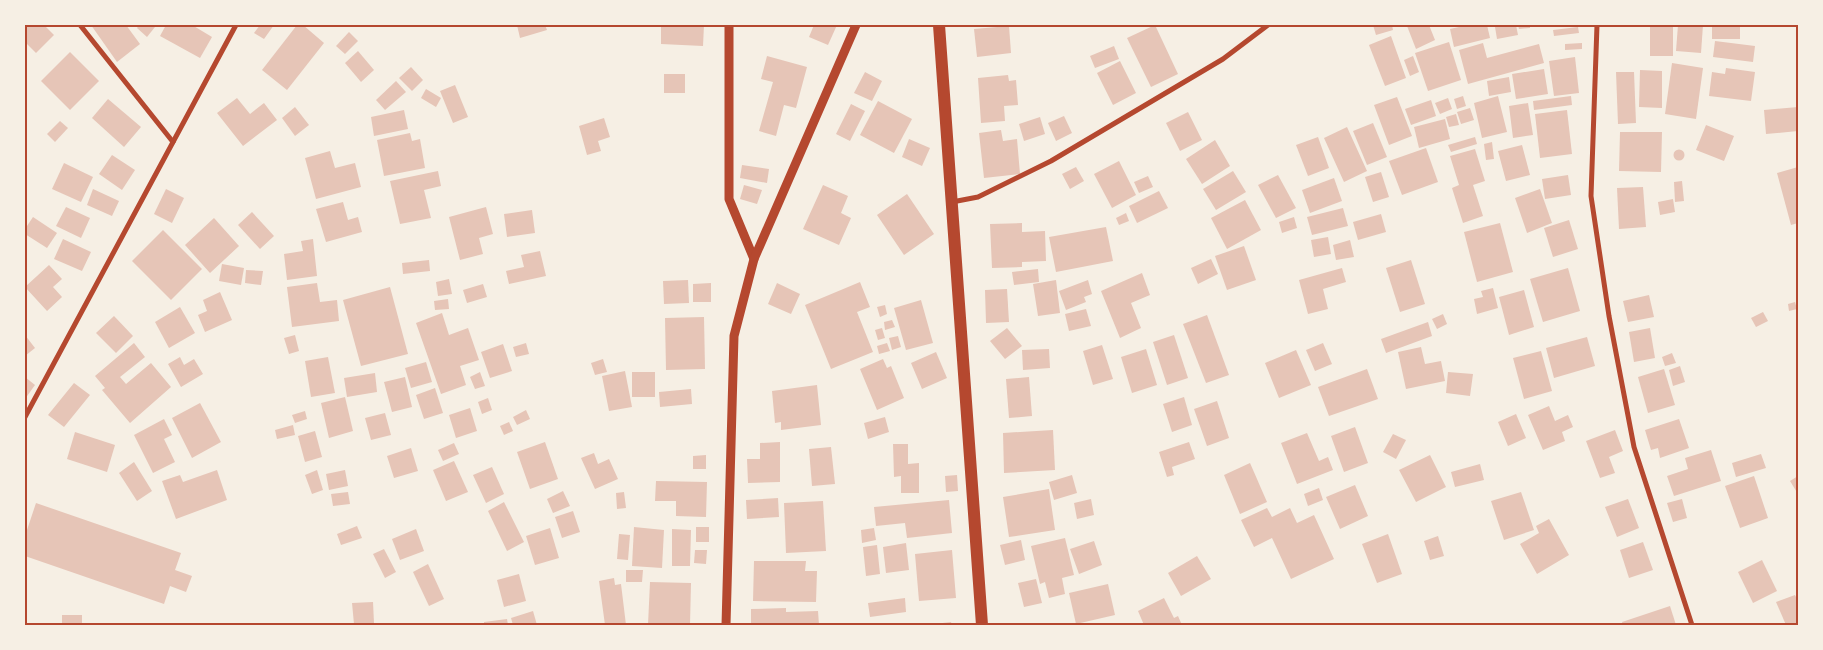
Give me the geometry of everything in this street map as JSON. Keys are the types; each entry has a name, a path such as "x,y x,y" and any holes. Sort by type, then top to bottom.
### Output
{"main road":[{"path":"939,25 982,625"}],"street":[{"path":"80,25 173,142"},
{"path":"25,417 236,25"},
{"path":"729,25 729,199 754,260"},
{"path":"726,625 734,336 754,260 856,25"},
{"path":"952,202 978,198 1050,161 1224,59 1268,25"},
{"path":"1597,25 1590,196 1608,316 1634,447 1692,625"}],"building":[{"path":"25,25 44,25 54,35 36,53 25,42"},
{"path":"91,25 126,25 140,44 117,62"},
{"path":"139,25 153,25 155,27 147,37 137,28"},
{"path":"166,25 192,25 212,37 200,58 160,36"},
{"path":"260,25 274,25 264,39 254,33"},
{"path":"297,25 303,25 324,43 287,90 262,70"},
{"path":"517,25 545,25 547,30 520,38"},
{"path":"661,25 704,25 703,46 661,44"},
{"path":"814,25 837,25 828,45 809,37"},
{"path":"1155,25 1178,74 1151,87 1127,38"},
{"path":"1373,25 1392,25 1393,30 1376,35"},
{"path":"1429,25 1435,40 1416,49 1407,26"},
{"path":"1468,25 1487,25 1490,38 1454,47 1450,29"},
{"path":"1516,25 1518,35 1497,39 1495,27"},
{"path":"1518,25 1530,25 1530,28 1519,29"},
{"path":"1650,25 1673,25 1673,56 1650,56"},
{"path":"1678,25 1703,25 1701,53 1676,51"},
{"path":"1712,25 1740,25 1740,39 1712,39"},
{"path":"1009,26 1011,53 977,57 974,29"},
{"path":"1578,27 1579,33 1554,36 1553,30"},
{"path":"349,32 358,41 345,54 336,46"},
{"path":"1391,36 1406,78 1385,86 1369,45"},
{"path":"1715,41 1755,46 1753,62 1713,57"},
{"path":"1449,42 1461,80 1428,91 1415,53"},
{"path":"1483,43 1487,58 1539,44 1544,63 1468,84 1459,50"},
{"path":"1582,43 1582,49 1565,50 1565,44"},
{"path":"1114,46 1119,59 1095,68 1090,56"},
{"path":"358,51 374,70 361,82 345,63"},
{"path":"70,52 99,81 70,110 41,81"},
{"path":"767,56 807,67 796,108 784,105 776,136 759,131 773,82 761,79"},
{"path":"1413,56 1419,72 1410,76 1404,60"},
{"path":"1575,57 1579,93 1554,96 1549,61"},
{"path":"1120,61 1136,93 1113,105 1097,73"},
{"path":"1672,63 1703,68 1696,119 1665,114"},
{"path":"411,67 423,80 412,91 399,78"},
{"path":"1726,68 1755,72 1751,101 1709,96 1712,72 1725,74"},
{"path":"1544,69 1548,94 1516,99 1512,74"},
{"path":"1640,70 1662,71 1662,108 1639,107"},
{"path":"865,72 882,81 872,101 854,93"},
{"path":"1616,72 1634,72 1636,123 1618,124"},
{"path":"664,74 685,74 685,93 664,93"},
{"path":"1008,75 1009,81 1016,80 1018,105 1004,106 1005,121 981,123 978,78"},
{"path":"1509,77 1511,92 1489,96 1487,81"},
{"path":"396,81 406,92 385,110 376,100"},
{"path":"455,85 468,117 453,123 440,91"},
{"path":"426,89 441,98 436,107 421,98"},
{"path":"1463,96 1466,106 1457,109 1454,99"},
{"path":"1498,96 1507,132 1482,138 1474,103"},
{"path":"1571,96 1572,105 1534,110 1533,101"},
{"path":"1397,97 1412,136 1389,145 1374,105"},
{"path":"237,98 250,114 264,103 277,120 243,146 217,113"},
{"path":"1448,98 1452,109 1440,114 1435,103"},
{"path":"108,99 141,127 124,147 92,118"},
{"path":"1431,100 1436,116 1411,125 1405,109"},
{"path":"878,101 912,119 894,153 860,135"},
{"path":"1528,103 1533,135 1513,138 1509,106"},
{"path":"851,104 865,111 850,141 836,134"},
{"path":"295,107 309,125 295,136 282,118"},
{"path":"1798,107 1798,131 1766,134 1764,110"},
{"path":"1470,108 1474,120 1461,124 1457,112"},
{"path":"404,110 408,129 374,136 371,117"},
{"path":"1567,110 1572,154 1540,158 1535,114"},
{"path":"1188,112 1202,140 1180,151 1166,123"},
{"path":"1456,114 1459,125 1449,127 1446,117"},
{"path":"1064,116 1072,133 1056,141 1048,123"},
{"path":"1040,117 1045,134 1024,141 1019,124"},
{"path":"604,118 610,137 598,141 601,151 587,155 579,126"},
{"path":"1445,119 1450,139 1419,148 1414,127"},
{"path":"60,121 68,128 55,142 47,134"},
{"path":"1373,123 1387,157 1367,165 1353,131"},
{"path":"1706,125 1734,136 1724,161 1696,150"},
{"path":"1347,127 1367,171 1344,182 1324,138"},
{"path":"1001,130 1003,141 1017,139 1020,174 984,178 979,133"},
{"path":"1620,132 1662,132 1661,172 1619,171"},
{"path":"410,133 412,141 420,139 425,168 384,176 377,140"},
{"path":"1318,137 1329,168 1308,176 1296,145"},
{"path":"1475,137 1477,144 1451,152 1448,145"},
{"path":"909,139 930,148 922,166 902,157"},
{"path":"1215,140 1230,166 1202,184 1186,159"},
{"path":"1492,142 1494,159 1486,160 1484,144"},
{"path":"1522,145 1530,175 1506,181 1498,151"},
{"path":"1426,148 1438,182 1402,195 1389,161"},
{"path":"1475,149 1485,181 1473,185 1483,216 1463,223 1452,188 1459,185 1450,156"},
{"path":"1679,149 1685,155 1679,161 1673,155"},
{"path":"330,151 335,168 355,163 361,187 316,199 305,158"},
{"path":"112,155 135,170 122,190 99,174"},
{"path":"1119,161 1136,195 1112,208 1094,174"},
{"path":"64,163 93,177 81,202 52,189"},
{"path":"742,165 769,169 767,183 740,178"},
{"path":"1076,167 1084,181 1070,189 1062,174"},
{"path":"1798,167 1798,223 1791,225 1777,173"},
{"path":"438,171 441,186 424,190 431,218 400,224 390,181"},
{"path":"1233,171 1246,192 1216,210 1203,189"},
{"path":"1381,172 1389,197 1373,202 1365,177"},
{"path":"1278,175 1296,208 1276,218 1258,185"},
{"path":"1568,175 1571,195 1545,199 1542,179"},
{"path":"1148,176 1153,187 1139,193 1134,182"},
{"path":"1334,178 1342,201 1310,213 1302,190"},
{"path":"1682,181 1684,201 1675,202 1674,182"},
{"path":"744,185 762,190 757,204 740,199"},
{"path":"823,185 848,196 841,213 851,218 839,245 803,229"},
{"path":"1643,187 1646,227 1619,229 1617,188"},
{"path":"93,189 119,201 112,216 87,205"},
{"path":"166,189 184,198 172,223 154,214"},
{"path":"1540,189 1552,223 1527,233 1515,198"},
{"path":"1159,191 1168,208 1137,223 1129,206"},
{"path":"907,194 934,234 904,255 877,215"},
{"path":"1673,199 1675,212 1660,215 1658,202"},
{"path":"1245,200 1261,230 1227,249 1211,218"},
{"path":"343,202 348,220 358,217 362,232 326,242 316,209"},
{"path":"66,207 90,218 81,238 56,226"},
{"path":"486,207 493,234 479,238 483,254 460,260 449,217"},
{"path":"1343,208 1348,226 1312,235 1307,217"},
{"path":"532,210 535,233 507,237 504,214"},
{"path":"252,212 274,236 260,249 238,225"},
{"path":"1126,213 1129,221 1119,225 1116,218"},
{"path":"1381,214 1386,232 1358,240 1353,222"},
{"path":"33,217 57,233 47,248 25,234 25,229"},
{"path":"1294,217 1297,228 1282,233 1279,222"},
{"path":"214,218 239,246 210,273 185,245"},
{"path":"1569,220 1578,249 1553,257 1544,228"},
{"path":"1022,223 1022,232 1045,231 1046,261 1022,262 1022,267 992,268 990,224"},
{"path":"1500,223 1513,272 1477,282 1464,232"},
{"path":"1106,227 1113,261 1056,272 1049,237"},
{"path":"163,230 202,269 171,300 132,261"},
{"path":"1328,237 1331,254 1314,257 1311,240"},
{"path":"63,239 91,252 82,271 54,259"},
{"path":"313,239 317,276 287,280 284,254 303,251 301,241"},
{"path":"1350,240 1354,257 1336,260 1333,245"},
{"path":"1244,246 1256,280 1227,290 1215,256"},
{"path":"540,251 546,276 509,284 506,271 524,267 521,255"},
{"path":"1211,259 1218,274 1198,284 1191,268"},
{"path":"429,260 430,271 403,274 402,263"},
{"path":"1411,260 1425,304 1400,312 1386,268"},
{"path":"222,264 244,268 241,285 219,281"},
{"path":"49,265 62,279 53,287 62,297 47,311 25,287"},
{"path":"1342,268 1346,282 1323,289 1328,309 1308,314 1299,280"},
{"path":"1568,268 1580,311 1543,322 1530,279"},
{"path":"1038,269 1039,282 1014,285 1012,272"},
{"path":"246,270 263,271 261,285 245,283"},
{"path":"1142,273 1150,295 1131,303 1141,328 1120,338 1101,291"},
{"path":"449,279 452,294 438,296 436,282"},
{"path":"688,280 689,303 664,304 663,281"},
{"path":"1056,280 1060,313 1038,316 1033,284"},
{"path":"1088,280 1092,294 1084,297 1086,302 1066,310 1059,291"},
{"path":"860,282 870,307 857,312 873,352 831,369 805,305"},
{"path":"317,283 320,302 337,300 339,321 292,327 287,287"},
{"path":"711,283 711,302 693,302 693,284"},
{"path":"777,283 800,294 791,314 768,304"},
{"path":"483,284 487,297 467,303 463,290"},
{"path":"390,287 408,354 361,366 343,300"},
{"path":"1493,288 1498,308 1477,314 1474,299 1483,297 1481,291"},
{"path":"1007,289 1009,322 986,323 985,290"},
{"path":"1524,290 1534,327 1509,335 1499,297"},
{"path":"220,292 232,320 205,332 198,315 207,311 203,300"},
{"path":"1649,295 1654,317 1628,322 1623,301"},
{"path":"448,299 449,309 435,310 434,301"},
{"path":"921,300 933,343 906,350 894,308"},
{"path":"1795,302 1797,309 1789,311 1788,304"},
{"path":"885,305 887,314 880,317 877,307"},
{"path":"180,307 195,333 169,348 155,322"},
{"path":"1086,309 1091,326 1069,331 1065,314"},
{"path":"1763,312 1768,321 1756,327 1751,318"},
{"path":"442,313 449,335 468,328 479,360 460,366 466,385 441,394 416,323"},
{"path":"1443,314 1447,324 1437,329 1432,319"},
{"path":"1207,315 1229,375 1206,383 1183,324"},
{"path":"114,316 133,336 116,353 96,333"},
{"path":"704,317 705,369 666,370 665,318"},
{"path":"892,320 895,327 885,330 884,322"},
{"path":"1428,322 1432,336 1386,353 1381,339"},
{"path":"882,328 885,338 878,340 875,330"},
{"path":"1007,328 1022,346 1005,359 990,341"},
{"path":"1650,328 1655,358 1634,362 1629,332"},
{"path":"25,335 35,348 25,356"},
{"path":"295,335 299,351 289,354 284,338"},
{"path":"1174,335 1188,378 1167,385 1153,342"},
{"path":"898,336 901,347 892,350 889,338"},
{"path":"1587,337 1595,366 1554,378 1546,348"},
{"path":"134,343 145,357 120,377 126,384 151,363 171,387 130,423 102,390 105,388 95,376"},
{"path":"526,343 529,354 516,357 513,347"},
{"path":"887,343 890,351 879,354 877,346"},
{"path":"1323,343 1332,364 1315,371 1306,350"},
{"path":"503,344 512,371 490,378 481,352"},
{"path":"1102,345 1113,379 1093,385 1083,351"},
{"path":"1421,347 1425,364 1441,361 1445,381 1406,389 1398,352"},
{"path":"1049,349 1050,368 1023,370 1022,350"},
{"path":"1146,349 1157,385 1132,393 1121,357"},
{"path":"1296,350 1311,385 1279,398 1265,363"},
{"path":"1541,351 1552,391 1524,399 1513,358"},
{"path":"936,352 947,378 922,389 911,363"},
{"path":"1672,353 1676,363 1665,366 1662,357"},
{"path":"180,357 184,365 194,359 203,374 181,387 168,364"},
{"path":"328,357 335,393 311,397 305,361"},
{"path":"603,359 607,372 595,375 591,363"},
{"path":"883,359 887,368 891,366 904,398 877,410 860,369"},
{"path":"426,362 432,382 411,388 405,368"},
{"path":"1680,366 1685,382 1673,386 1669,370"},
{"path":"1367,369 1378,399 1329,416 1318,387"},
{"path":"1664,369 1675,405 1648,413 1638,377"},
{"path":"625,371 632,407 609,411 602,376"},
{"path":"480,372 485,386 475,389 470,377"},
{"path":"632,372 655,372 655,397 632,397"},
{"path":"1448,372 1473,374 1470,396 1446,393"},
{"path":"375,373 377,392 347,397 344,378"},
{"path":"25,377 35,385 25,399"},
{"path":"405,377 412,407 392,412 384,382"},
{"path":"1029,377 1032,416 1009,418 1006,379"},
{"path":"74,383 90,395 64,427 48,415"},
{"path":"817,385 821,425 781,430 781,422 775,423 772,391"},
{"path":"435,388 443,413 424,419 416,395"},
{"path":"691,389 692,404 660,407 659,392"},
{"path":"345,397 353,431 329,438 321,403"},
{"path":"1184,397 1192,425 1172,432 1163,404"},
{"path":"488,398 492,410 482,414 478,402"},
{"path":"1217,401 1229,438 1207,446 1194,409"},
{"path":"200,403 221,442 192,458 172,418"},
{"path":"1549,406 1555,421 1568,415 1573,427 1562,432 1565,441 1543,450 1528,415"},
{"path":"470,408 477,431 456,438 449,415"},
{"path":"526,410 530,419 517,425 513,417"},
{"path":"305,411 307,419 295,423 292,415"},
{"path":"385,413 391,435 371,440 365,418"},
{"path":"1516,414 1526,438 1508,446 1498,422"},
{"path":"885,417 889,432 868,439 864,423"},
{"path":"164,419 172,435 164,439 175,462 153,473 134,435"},
{"path":"1679,419 1689,448 1660,458 1658,448 1651,450 1645,430"},
{"path":"509,422 513,431 504,435 500,426"},
{"path":"293,425 295,435 277,439 275,430"},
{"path":"1355,427 1368,463 1344,472 1331,436"},
{"path":"1053,430 1055,470 1004,473 1003,433"},
{"path":"1615,430 1623,451 1609,457 1615,473 1600,478 1586,441"},
{"path":"315,431 322,457 305,462 298,436"},
{"path":"75,432 115,445 107,472 67,459"},
{"path":"1307,433 1319,461 1328,457 1333,470 1297,484 1281,443"},
{"path":"1393,434 1406,440 1396,459 1383,452"},
{"path":"545,442 558,479 530,489 517,452"},
{"path":"780,442 780,482 748,483 747,459 760,459 760,443"},
{"path":"1189,442 1195,459 1172,467 1174,475 1167,477 1159,452"},
{"path":"454,443 459,454 443,461 438,450"},
{"path":"893,444 908,444 908,464 919,463 919,493 901,493 901,476 894,477"},
{"path":"831,447 835,484 812,486 809,449"},
{"path":"411,448 418,471 394,478 387,456"},
{"path":"1711,450 1721,481 1674,496 1667,476 1688,469 1685,458"},
{"path":"594,453 598,464 609,459 618,479 595,489 581,458"},
{"path":"1761,454 1766,468 1736,477 1732,463"},
{"path":"706,455 706,469 693,469 693,456"},
{"path":"1430,455 1446,487 1416,502 1399,470"},
{"path":"454,461 468,492 446,501 433,470"},
{"path":"134,462 152,491 137,501 119,473"},
{"path":"1250,463 1267,502 1240,514 1224,475"},
{"path":"1480,464 1484,480 1455,487 1451,472"},
{"path":"492,467 504,494 486,503 473,475"},
{"path":"217,470 227,500 176,519 162,481 180,475 183,482"},
{"path":"317,470 323,490 312,494 305,475"},
{"path":"345,470 348,486 329,490 326,474"},
{"path":"957,475 958,491 946,492 945,476"},
{"path":"1072,475 1077,493 1054,500 1049,482"},
{"path":"1754,476 1768,518 1740,528 1725,486"},
{"path":"1798,476 1798,494 1790,481"},
{"path":"656,481 707,482 706,517 676,516 676,501 655,501"},
{"path":"1355,485 1368,516 1340,529 1326,497"},
{"path":"1319,488 1323,500 1308,506 1304,494"},
{"path":"1049,489 1055,530 1009,537 1003,497"},
{"path":"563,491 570,506 553,513 547,499"},
{"path":"348,492 350,504 333,506 331,494"},
{"path":"624,492 626,508 617,509 616,493"},
{"path":"1521,492 1534,530 1504,540 1491,501"},
{"path":"778,498 779,517 747,519 746,500"},
{"path":"1091,499 1094,515 1077,519 1074,503"},
{"path":"1628,499 1639,528 1617,537 1605,507"},
{"path":"1682,499 1687,518 1673,522 1667,503"},
{"path":"949,500 952,533 907,538 905,523 876,526 874,507"},
{"path":"823,501 826,551 786,553 784,503"},
{"path":"504,502 524,542 507,551 488,511"},
{"path":"36,503 181,553 175,570 192,576 186,592 170,586 164,604 25,556 25,536"},
{"path":"1267,508 1272,517 1290,508 1297,523 1314,515 1334,559 1291,579 1272,538 1254,547 1241,520"},
{"path":"573,511 580,532 562,538 555,517"},
{"path":"1549,519 1569,555 1537,574 1520,544 1539,533 1536,526"},
{"path":"357,526 362,538 341,545 337,534"},
{"path":"634,527 664,530 662,568 632,566"},
{"path":"696,527 709,527 709,542 696,542"},
{"path":"550,528 559,558 535,565 526,536"},
{"path":"874,528 876,540 862,543 861,530"},
{"path":"416,529 424,551 400,560 392,539"},
{"path":"672,529 691,530 690,566 672,566"},
{"path":"619,534 630,535 628,560 617,559"},
{"path":"1388,534 1402,574 1377,583 1362,544"},
{"path":"1438,536 1444,556 1430,560 1424,541"},
{"path":"1065,538 1074,575 1062,578 1065,594 1049,598 1045,582 1040,584 1031,546"},
{"path":"1021,540 1025,560 1005,565 1000,545"},
{"path":"1094,541 1102,565 1079,574 1070,549"},
{"path":"1643,542 1653,570 1629,578 1620,550"},
{"path":"906,543 909,570 886,573 883,547"},
{"path":"877,545 880,574 866,576 863,547"},
{"path":"384,549 396,572 385,578 373,554"},
{"path":"695,550 707,550 706,564 694,563"},
{"path":"952,550 956,598 919,601 915,554"},
{"path":"1197,556 1211,579 1181,596 1168,573"},
{"path":"1762,560 1777,591 1753,603 1738,572"},
{"path":"754,561 806,561 805,571 817,571 816,602 753,601"},
{"path":"428,564 444,599 429,606 413,572"},
{"path":"626,570 643,570 642,582 626,582"},
{"path":"519,574 526,601 504,607 497,580"},
{"path":"614,578 615,585 621,584 626,625 605,625 599,581"},
{"path":"1036,579 1042,603 1024,607 1018,583"},
{"path":"650,582 691,583 690,625 648,625"},
{"path":"1108,584 1115,615 1076,624 1069,593"},
{"path":"1795,595 1798,601 1798,625 1786,625 1776,602"},
{"path":"905,598 906,612 870,617 868,603"},
{"path":"1164,598 1174,618 1178,616 1182,625 1144,625 1138,611"},
{"path":"373,602 374,623 354,624 352,603"},
{"path":"1670,606 1676,625 1623,625 1622,622"},
{"path":"786,608 786,612 818,611 819,625 751,625 751,609"},
{"path":"533,611 537,625 513,625 511,618"},
{"path":"62,615 82,615 82,625 62,625"},
{"path":"507,619 508,625 484,625 484,622"},
{"path":"951,622 952,625 934,625 934,624"}]}
